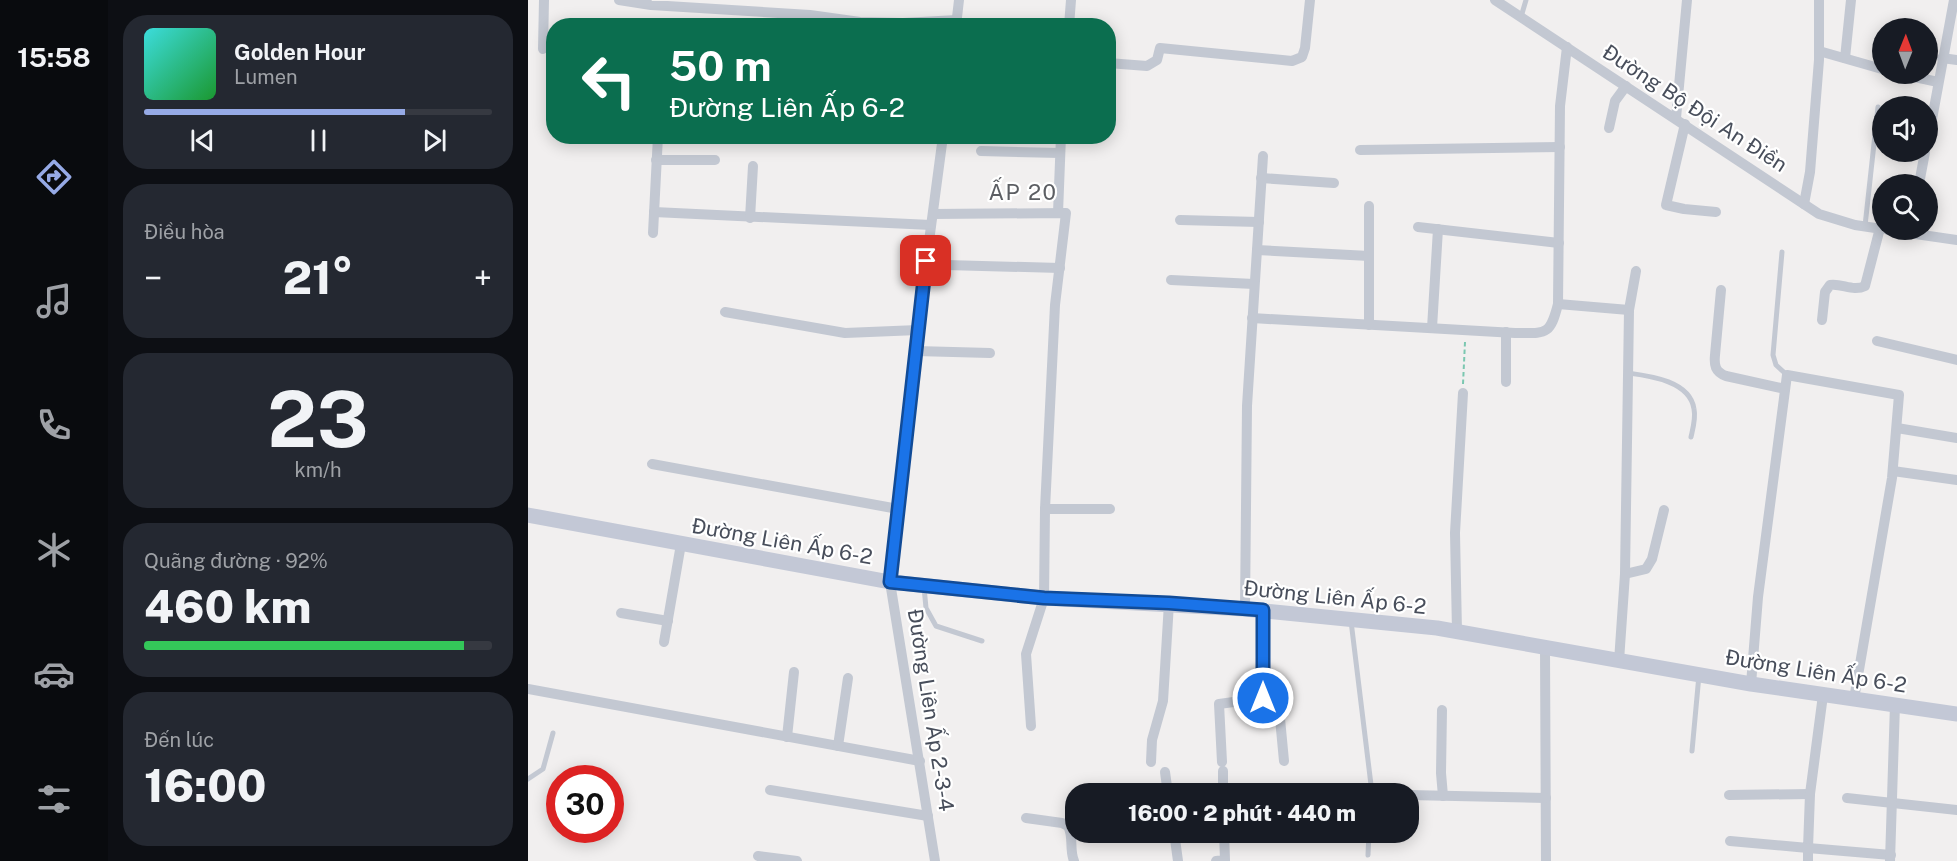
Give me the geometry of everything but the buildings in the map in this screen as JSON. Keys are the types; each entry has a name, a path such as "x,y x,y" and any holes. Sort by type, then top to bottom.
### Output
{"street":[{"path":"543,49 544,0"},
{"path":"619,0 680,3 831,18"},
{"path":"957,18 959,0"},
{"path":"1070,18 1071,0"},
{"path":"1116,64 1148,66 1156,60 1160,48 1292,61 1302,57 1305,48 1310,0"},
{"name":"Đường Bộ Đội An Điền","path":"1495,0 1820,214 1872,227"},
{"path":"1687,0 1680,121 1666,205 1716,212"},
{"path":"1804,204 1810,172 1819,51 1819,0"},
{"path":"1845,58 1851,0"},
{"path":"1938,82 1954,0"},
{"path":"1252,318 1506,332 1539,333 1549,329 1554,321 1558,304 1560,106 1567,47"},
{"path":"1819,51 1872,66"},
{"path":"1942,58 1957,60"},
{"path":"1609,128 1615,101 1626,86"},
{"path":"653,233 657,144"},
{"name":"Đường Liên Ấp 2-3-4","path":"935,861 890,582 918,330 942,144"},
{"path":"1058,213 1060,144"},
{"path":"1360,150 1560,147"},
{"path":"981,151 1060,153"},
{"path":"1245,609 1247,406 1263,156"},
{"path":"656,160 716,160"},
{"path":"750,218 753,166"},
{"path":"1262,178 1334,183"},
{"path":"1369,206 1369,325"},
{"path":"654,212 750,218 932,219 1066,213 1055,304 1045,509 1044,598 1026,654 1031,726"},
{"path":"1180,220 1259,222"},
{"path":"1418,227 1559,243"},
{"path":"1432,328 1438,229"},
{"name":"Đường Bộ Đội An Điền","path":"1938,236 1957,240"},
{"path":"1822,320 1825,292 1830,285 1859,289 1866,285 1880,240"},
{"path":"1257,250 1369,256"},
{"path":"946,265 1060,268"},
{"path":"1619,661 1625,574 1629,310 1636,271"},
{"path":"1171,280 1254,284"},
{"path":"1721,290 1714,365 1717,371 1726,376 1785,389"},
{"path":"1558,304 1629,310"},
{"path":"725,312 845,333 918,330"},
{"path":"1506,332 1506,382"},
{"path":"1877,341 1957,360"},
{"path":"916,351 990,353"},
{"path":"1751,684 1758,597 1787,375 1899,395 1893,471 1854,699"},
{"path":"1457,632 1455,533 1463,393"},
{"path":"1897,428 1957,438"},
{"path":"652,465 898,509"},
{"path":"1893,471 1957,480"},
{"path":"1045,509 1110,509"},
{"path":"1625,574 1646,569 1652,559 1664,510"},
{"name":"Đường Liên Ấp 6-2","path":"528,516 890,582 1044,598 1169,603 1263,610 1437,628 1751,684 1957,714"},
{"path":"664,642 681,544"},
{"path":"1151,762 1152,740 1163,701 1169,603"},
{"path":"1263,610 1263,698"},
{"path":"621,613 668,621"},
{"path":"1545,649 1546,861"},
{"path":"787,737 794,672"},
{"path":"838,746 848,678"},
{"path":"528,689 920,761"},
{"path":"1808,861 1810,794 1823,695"},
{"path":"1223,783 1219,704 1263,698 1274,700 1279,708 1284,761"},
{"path":"1730,841 1890,858 1895,704"},
{"path":"1442,710 1443,796"},
{"path":"1165,772 1166,783"},
{"path":"770,790 928,816"},
{"path":"1729,795 1810,794"},
{"path":"1419,795 1546,798"},
{"path":"1847,798 1957,810"},
{"path":"1026,818 1062,823 1068,826 1071,832 1071,854 1074,861"},
{"path":"1176,843 1178,861"},
{"path":"1216,861 1225,860 1224,843"},
{"path":"758,856 797,861"}],"lane":[{"path":"1521,17 1526,0"},
{"path":"1865,226 1872,162"},
{"path":"1782,252 1773,355 1776,365 1787,375"},
{"path":"1628,372 1666,381 1688,395 1695,410 1691,437"},
{"path":"924,585 926,608 936,626 982,640"},
{"path":"1351,619 1371,783"},
{"path":"1692,751 1699,674"},
{"path":"528,779 543,769 553,733"},
{"path":"1368,855 1369,843"}],"path":[{"path":"1463,393 1466,330"}],"district":[{"name":"ẤP 20","path":"1023,192"}],"route":[{"path":"926,261 890,582 1044,598 1169,603 1263,610 1263,698"}]}
